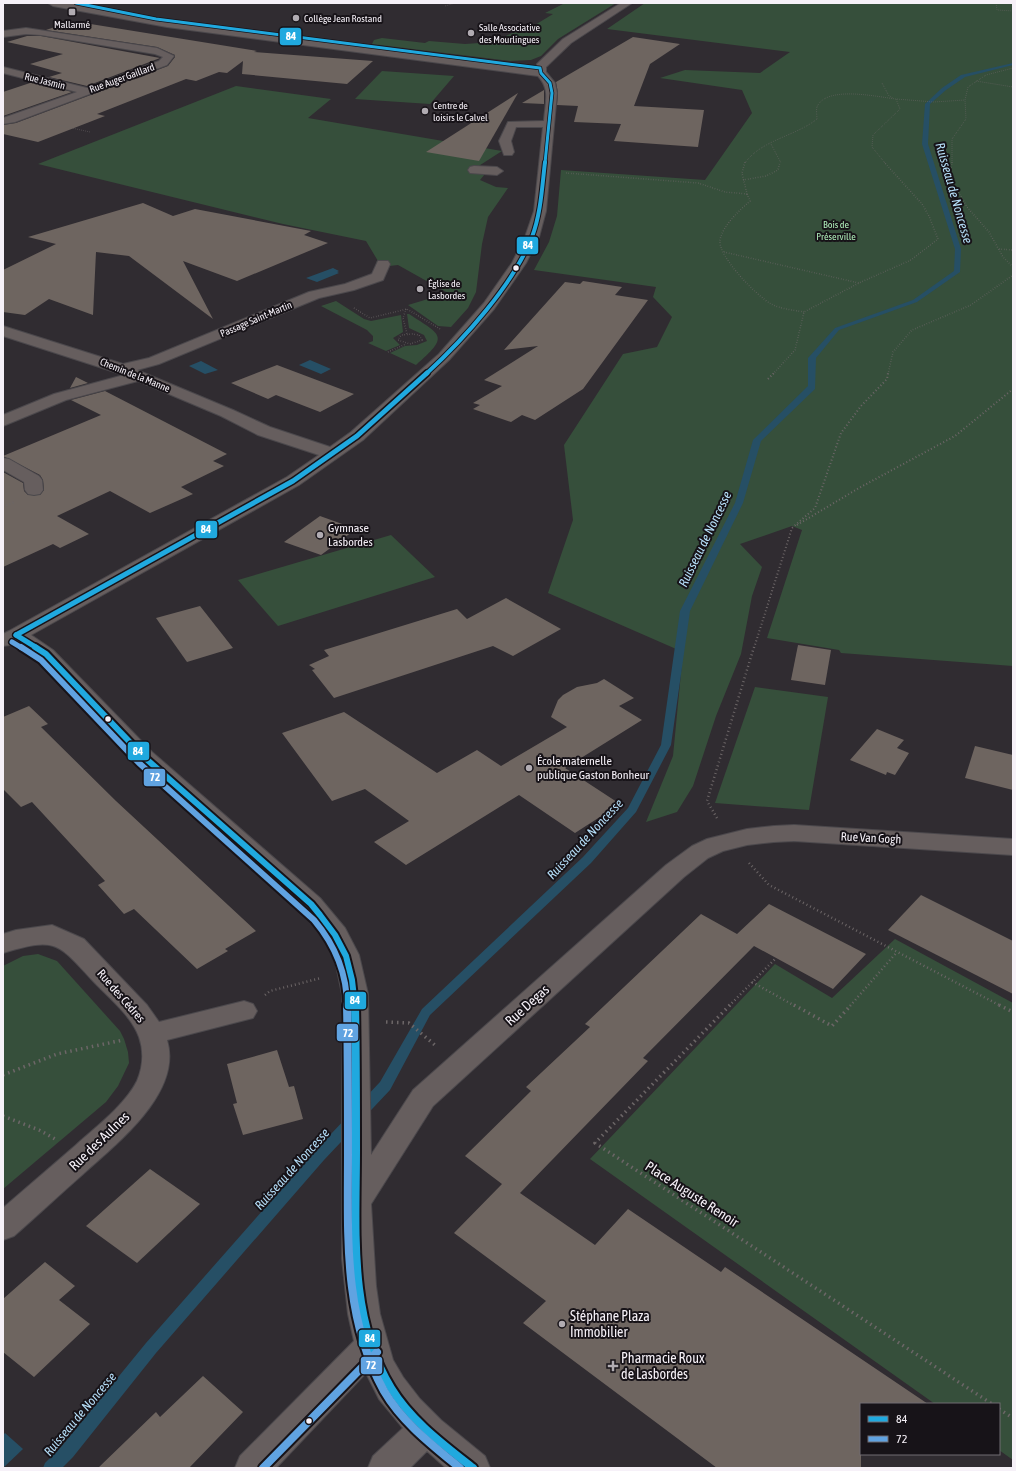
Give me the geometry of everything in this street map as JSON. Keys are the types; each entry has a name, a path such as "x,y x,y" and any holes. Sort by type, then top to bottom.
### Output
{"street":[{"path":"53,3 167,24 540,71"},
{"path":"10,639 256,503 300,463 333,454 357,436 437,364 466,335 490,306 528,247 540,211 552,87 540,71 164,20 113,12 76,3"},
{"path":"540,71 567,41 627,3"},
{"name":"Rue Auger Gaillard","path":"3,34 26,31 41,32 157,51 169,56 163,63 11,120 3,121"},
{"name":"Rue Jasmin","path":"3,70 87,91"},
{"path":"503,162 505,141 512,124 548,124"},
{"path":"487,161 503,162"},
{"path":"474,170 503,162"},
{"name":"Passage Saint-Martin","path":"122,368 154,362 314,295 349,287 378,277 384,264"},
{"name":"Chemin de la Manne","path":"3,331 122,368 227,413 264,431 333,454"},
{"path":"60,397 77,385 86,374 101,361"},
{"path":"3,421 60,397 140,376"},
{"name":"Chemin de la Manne","path":"264,431 300,463"},
{"path":"3,463 33,480 34,490"},
{"path":"10,639 46,654 144,757 311,904 330,924 338,936 352,971 356,1020 357,1268 371,1346 391,1388 407,1409 426,1429 472,1468"},
{"name":"Rue Van Gogh","path":"730,840 794,833 1013,846"},
{"name":"Rue Degas","path":"356,1192 423,1098 676,871 700,852 730,840"},
{"name":"Rue des Cèdres","path":"3,944 16,939 52,934 75,945 138,1012 152,1034 244,1011"},
{"name":"Rue des Aulnes","path":"3,1227 85,1156 115,1128 140,1100 150,1083 156,1064 156,1048 152,1034"},
{"path":"252,1468 371,1346"},
{"path":"385,1468 426,1429"}],"path":[{"path":"445,6 455,3"},
{"path":"996,3 997,10 1013,11"},
{"path":"1013,68 986,75 968,87 965,100 966,119 952,139 953,156 950,177 967,207 989,232 1003,257 1013,267"},
{"path":"976,81 1013,87"},
{"path":"882,83 889,96 896,99 900,109 873,135 872,147 880,159 906,184 928,213 938,239 911,260 859,283 804,312 770,304 752,290 723,252 720,243 723,233 735,216 750,201 741,171 744,161 791,133 812,125 817,119 817,107 824,98 846,93 896,99 934,102 965,100"},
{"path":"743,180 766,176 778,170 781,163 771,144"},
{"path":"544,172 698,183 725,192 747,194"},
{"path":"999,249 1013,250"},
{"path":"723,252 859,283"},
{"path":"707,801 733,712 792,528 815,508 841,433 861,406 887,379 892,352 912,330 971,305 1013,275"},
{"path":"378,317 407,309 439,329 466,335"},
{"path":"407,309 404,314 403,321 408,334"},
{"path":"768,379 795,350 804,312"},
{"path":"388,352 406,344 417,343 422,338 418,335 401,335 398,339 400,342 406,344"},
{"path":"792,528 859,488 955,436 1013,389"},
{"path":"3,507 17,501"},
{"path":"730,840 769,885 1013,1012"},
{"path":"752,982 832,1026 897,952"},
{"name":"Place Auguste Renoir","path":"774,959 595,1143 990,1403"},
{"path":"244,1011 270,991 352,971"},
{"path":"409,1023 436,1046"},
{"path":"3,1075 57,1054 152,1034"},
{"path":"3,1116 39,1130 85,1156"},
{"path":"1000,1410 1013,1418"}],"green space":[{"path":"565,3 616,3 558,39 541,56 531,60 510,61 372,44 374,40 382,38 425,43 429,41 465,44 494,42 518,30 525,31 553,14 545,13"},
{"name":"Bois de Préserville","path":"645,3 1013,3 1013,666 841,653 839,650 767,638 802,530 792,526 740,544 762,567 752,596 741,654 716,716 693,786 677,812 646,822 673,756 683,652 548,593 573,520 564,445 623,354 657,347 672,317 653,297 656,287 534,270 549,242 557,216 561,170 705,180 752,113 742,90 660,78 685,70 760,73 790,52 607,29"},
{"path":"382,71 454,76 430,104 355,99"},
{"path":"236,86 331,99 308,118 502,151 474,169 475,174 485,174 480,180 496,187 508,188 488,217 482,244 476,292 468,308 451,327 438,326 408,305 448,293 398,265 389,266 376,262 378,261 366,241 283,224 38,164"},
{"path":"336,301 364,319 371,321 401,315 403,332 393,338 400,345 386,351 368,343 373,341 373,336 367,330 321,306"},
{"path":"407,314 429,327 438,337 434,348 416,365 390,353 405,346 417,345 427,341 424,335 409,328"},
{"path":"391,535 435,577 278,626 238,580"},
{"path":"755,687 828,697 809,810 715,803"},
{"path":"895,939 1013,1003 1013,1460 1000,1451 1000,1403 934,1403 590,1159 775,964 832,998"},
{"path":"38,954 57,961 120,1031 128,1052 129,1063 118,1086 106,1102 3,1189 3,966 23,956"}],"water":[{"path":"333,268 339,271 337,272 339,273 317,282 306,278"},
{"path":"310,360 331,369 321,374 299,365"},
{"path":"201,361 218,370 205,374 189,366"},
{"path":"5,1433 23,1449 3,1468 3,1435"}],"building":[{"path":"72,21 257,51 254,52 373,61 347,84 242,74 243,61 227,73 219,72 196,81 186,79 97,114 105,116 38,142 3,134 3,125 16,123 168,66 175,57 175,55 157,47 46,30"},
{"path":"27,36 41,36 160,58 87,86 49,77 62,73 30,64 63,54 7,42"},
{"path":"633,37 680,44 650,64 634,106 704,110 698,147 614,141 621,124 574,122 578,106 557,105 558,93 556,82"},
{"path":"33,82 72,92 3,116 3,92"},
{"path":"544,90 544,104 522,103"},
{"path":"518,93 479,161 426,152"},
{"path":"143,203 173,216 195,209 311,231 304,235 328,243 237,281 183,261 213,319 129,256 96,252 93,315 49,299 25,315 3,312 3,270 56,244 28,237"},
{"path":"583,281 622,287 615,295 648,300 583,389 535,420 522,415 511,422 473,409 480,405 473,403 502,386 484,380 538,346 504,350 565,282 580,284"},
{"path":"277,365 354,394 320,412 276,395 268,399 231,383"},
{"path":"76,377 88,383 70,388"},
{"path":"105,391 227,454 213,461 224,466 181,487 193,494 150,513 110,491 57,516 89,534 60,548 53,544 3,567 3,472 23,483 24,491 28,495 40,495 44,490 43,480 40,475 3,456 101,415 71,400"},
{"name":"Gymnase Lasbordes","path":"320,516 356,529 321,555 284,542"},
{"path":"506,598 561,629 513,656 493,646 334,698 312,670 315,669 309,665 329,656 324,650 457,609 467,619"},
{"path":"200,606 233,648 187,662 156,618"},
{"path":"798,645 831,650 825,685 791,680"},
{"path":"604,679 634,698 619,706 642,720 565,768 620,804 575,833 519,795 406,865 374,842 409,821 365,789 332,801 282,733 344,712 437,773 477,750 501,766 567,727 551,717 558,700 563,695 577,687 597,683"},
{"path":"29,706 48,724 41,727 116,801 256,931 225,949 228,951 197,969 134,909 124,914 98,885 105,881 32,802 21,807 3,789 3,717"},
{"path":"877,729 904,740 897,748 909,753 895,775 887,772 886,775 850,760"},
{"path":"975,746 1013,755 1013,790 965,778"},
{"path":"921,895 1013,941 1013,994 888,930"},
{"path":"769,904 866,954 833,989 754,946 643,1058 648,1061 520,1193 595,1245 628,1209 721,1272 725,1267 927,1403 860,1403 861,1468 717,1468 523,1323 546,1301 454,1233 502,1184 465,1156 531,1091 526,1087 590,1027 585,1024 701,914 737,934"},
{"path":"277,1050 289,1087 294,1086 303,1119 243,1135 233,1104 237,1103 227,1064"},
{"path":"150,1169 200,1204 137,1263 86,1226"},
{"path":"45,1262 75,1286 59,1300 90,1324 34,1377 3,1352 3,1299"},
{"path":"203,1376 243,1412 189,1468 98,1468 156,1412 160,1417"}],"waterway":[{"name":"Ruisseau de Noncesse","path":"51,1468 67,1452 151,1348 319,1156 385,1086 426,1012 587,860 632,810 666,745 685,611 739,503 757,440 812,387 812,358 837,329 915,301 957,272 958,249 925,144 928,104 944,89 963,76 1013,64"}],"transit line":[{"name":"84","path":"16,635 293,481 357,436 444,357 489,306 519,263 532,237 540,211 552,93 550,83 541,73 540,68 156,19 76,3"},
{"name":"84","path":"16,635 46,654 144,757 311,904 328,925 341,945 346,956 355,994 356,1240 361,1303 368,1333 377,1362 399,1400 418,1421 473,1468"},
{"name":"72","path":"12,642 41,660 139,763 305,910 322,929 334,949 342,970 347,995 348,1244 354,1305 361,1335 370,1364 391,1402 419,1433 460,1468"},
{"name":"72","path":"263,1468 377,1352"}],"place":[{"name":"Mallarmé","path":"72,12"},
{"name":"Collège Jean Rostand","path":"296,18"},
{"name":"Salle Associative des Mourlingues","path":"471,33"},
{"name":"Centre de loisirs le Calvel","path":"425,111"},
{"name":"Église de Lasbordes","path":"420,289"},
{"name":"Gymnase Lasbordes","path":"320,535"},
{"name":"École maternelle publique Gaston Bonheur","path":"529,768"},
{"name":"Stéphane Plaza Immobilier","path":"562,1324"},
{"name":"Pharmacie Roux de Lasbordes","path":"613,1366"}]}
